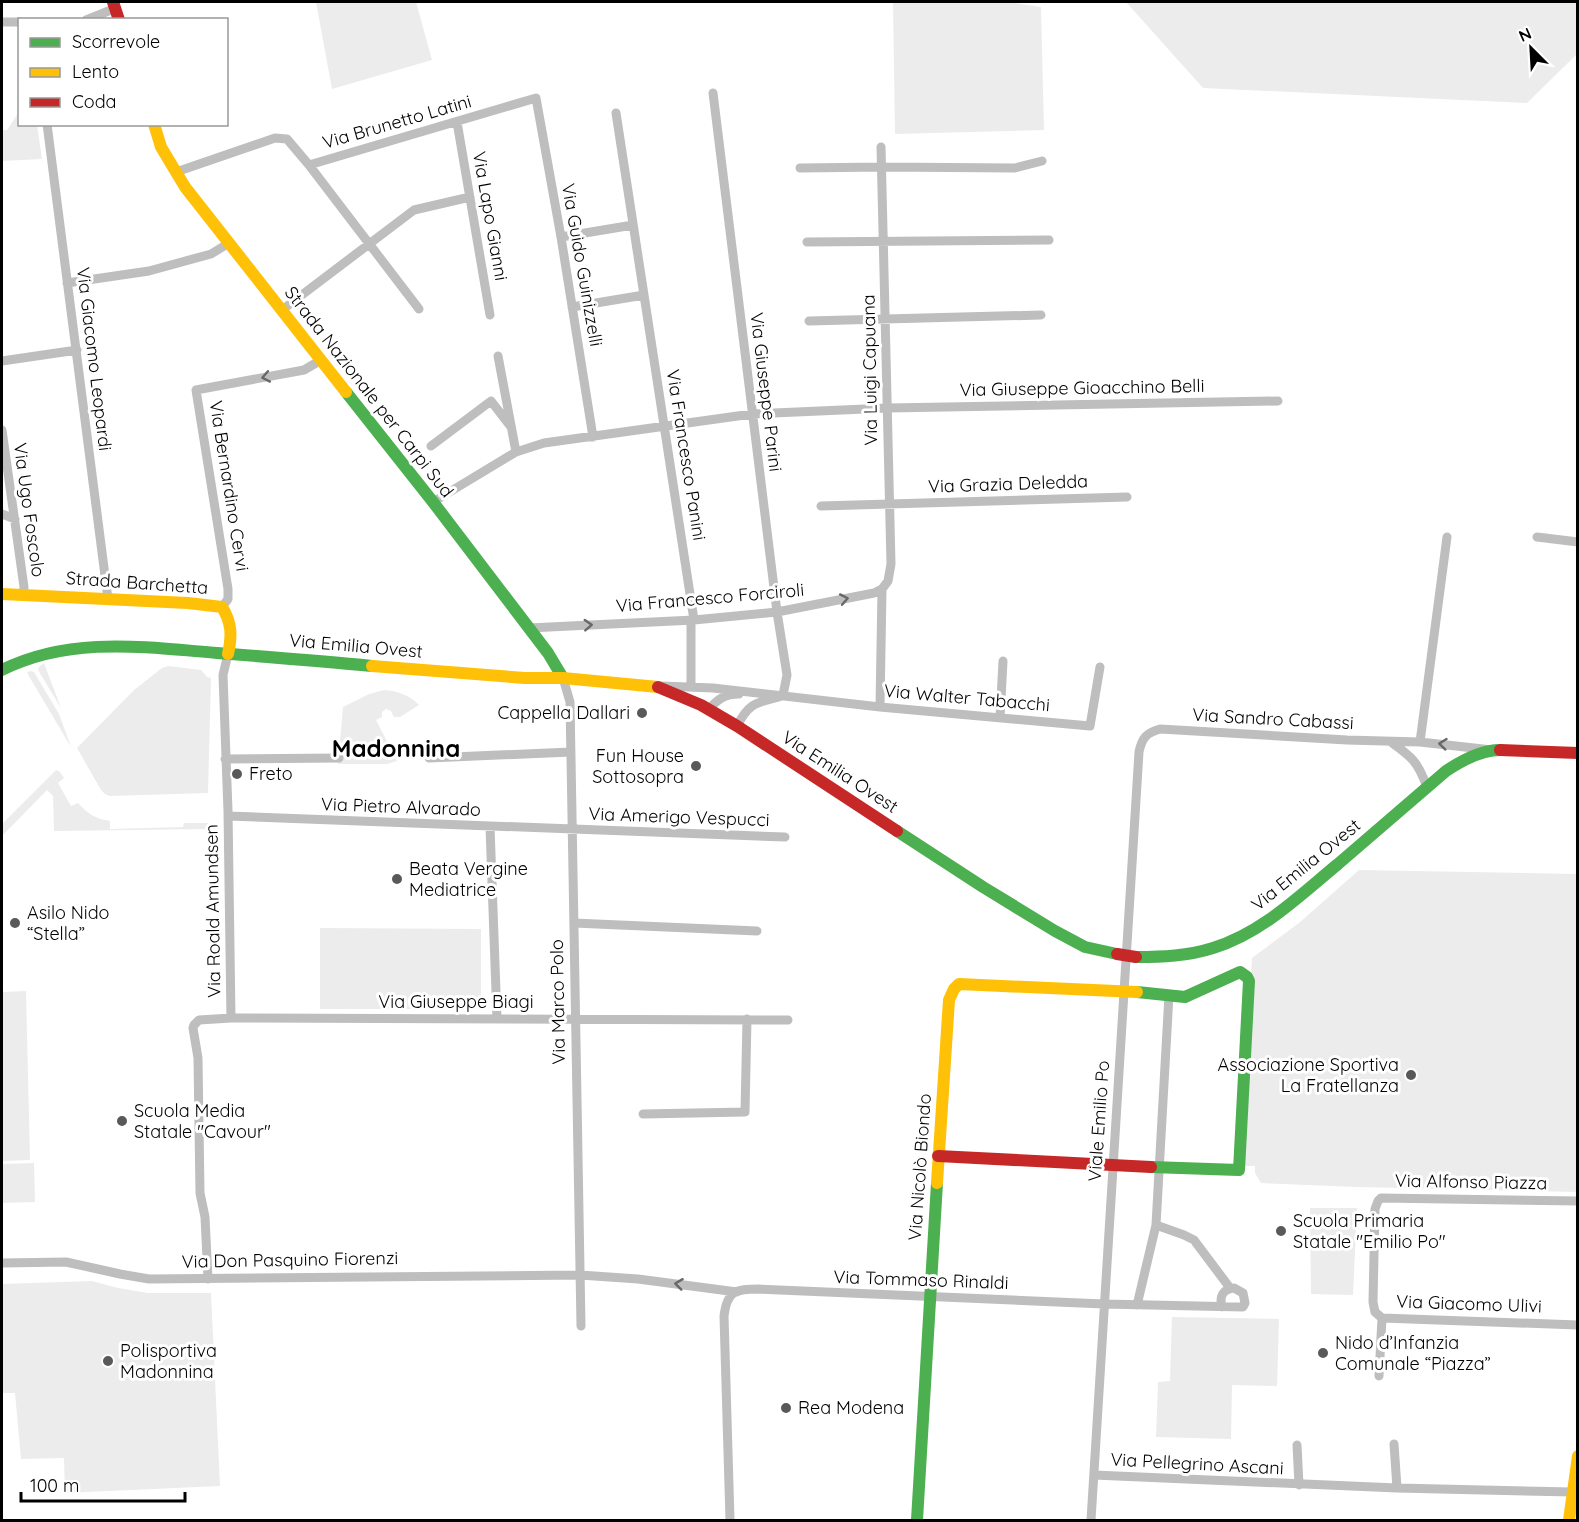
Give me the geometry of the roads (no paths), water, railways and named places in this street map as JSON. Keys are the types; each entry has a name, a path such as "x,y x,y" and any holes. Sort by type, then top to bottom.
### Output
{"street":[{"path":"92,18 116,10"},
{"path":"2,22 18,22"},
{"name":"Via Giuseppe Parini","path":"713,93 777,612 787,675 783,695"},
{"name":"Via Brunetto Latini","path":"176,172 275,138 287,139 309,165 536,98"},
{"name":"Via Guido Guinizzelli","path":"536,98 593,436"},
{"name":"Via Francesco Panini","path":"616,113 665,427 692,620 691,687"},
{"name":"Via Lapo Gianni","path":"458,122 490,315"},
{"name":"Via Giacomo Leopardi","path":"47,126 108,599"},
{"name":"Strada Nazionale per Carpi Sud","path":"155,126 161,147 185,187 433,502 552,657 563,678"},
{"name":"Via Luigi Capuana","path":"881,147 891,564 888,581 882,590"},
{"path":"800,168 1015,168 1042,161"},
{"path":"309,165 419,309"},
{"path":"282,310 414,210 470,197"},
{"path":"561,237 633,225"},
{"path":"807,242 1050,240"},
{"path":"67,283 149,271 212,254 229,243"},
{"path":"572,307 644,295"},
{"path":"809,321 1041,315"},
{"path":"2,361 76,350"},
{"path":"498,356 516,452"},
{"name":"Via Bernardino Cervi","path":"222,607 228,599 228,589 196,390 304,370 321,360"},
{"name":"Via Giuseppe Gioacchino Belli","path":"433,502 516,452 544,443 752,414 888,408 1278,400"},
{"path":"431,446 491,401 511,427"},
{"name":"Via Ugo Foscolo","path":"2,430 24,587 23,595"},
{"name":"Via Grazia Deledda","path":"821,506 1127,497"},
{"path":"2,514 15,519"},
{"path":"1420,742 1448,537"},
{"path":"1537,537 1578,542"},
{"path":"880,707 882,590"},
{"name":"Via Francesco Forciroli","path":"529,628 692,620 777,612 882,590"},
{"name":"Strada Barchetta","path":"2,594 188,603 222,607 231,628 232,636 228,654"},
{"name":"Via Emilia Ovest","path":"2,670 26,658 57,649 131,646 525,678 563,678 656,686 709,709 737,726 1007,903 1073,942 1097,950 1136,957 1169,958 1194,954 1219,947 1247,934 1282,911 1446,771 1463,760 1494,750 1576,755"},
{"name":"Via Roald Amundsen","path":"208,1279 205,1217 200,1193 198,1058 193,1028 196,1022 203,1019 231,1018 223,675 228,654"},
{"path":"1000,718 1003,661"},
{"name":"Via Walter Tabacchi","path":"656,686 713,687 880,707 1090,726 1100,667"},
{"name":"Via Marco Polo","path":"563,678 570,702 581,1326"},
{"name":"Via Walter Tabacchi","path":"709,709 718,699 730,694 783,695"},
{"name":"Via Walter Tabacchi","path":"737,726 743,714 753,704 783,695"},
{"name":"Via Sandro Cabassi","path":"1154,731 1160,729 1420,742 1494,750"},
{"name":"Viale Emilio Po","path":"1090,1521 1139,752 1144,736 1154,731"},
{"path":"1391,742 1410,755 1417,764 1427,787"},
{"path":"429,758 571,752"},
{"path":"225,759 339,758"},
{"name":"Via Pietro Alvarado","path":"228,816 572,829"},
{"path":"490,826 497,1019"},
{"name":"Via Amerigo Vespucci","path":"572,829 785,837"},
{"path":"573,923 757,931"},
{"path":"938,1156 1113,1166 1239,1170 1249,981 1247,976 1240,972 1185,997 1123,991"},
{"name":"Via Nicolò Biondo","path":"917,1521 949,1000 959,984 1123,991"},
{"path":"1137,1305 1156,1225 1169,995"},
{"name":"Via Giuseppe Biagi","path":"231,1018 788,1020"},
{"path":"643,1114 745,1112 747,1019"},
{"name":"Via Alfonso Piazza","path":"1382,1318 1375,1312 1373,1302 1375,1209 1381,1198 1578,1201"},
{"path":"1156,1225 1194,1240 1230,1288"},
{"name":"Via Don Pasquino Fiorenzi","path":"2,1263 66,1262 149,1279 580,1275 638,1279 737,1292"},
{"path":"1234,1288 1243,1293 1245,1298 1243,1307 1221,1307 1221,1295 1225,1291 1234,1288"},
{"name":"Via Tommaso Rinaldi","path":"737,1292 759,1289 1221,1307"},
{"path":"730,1521 724,1316 725,1304 729,1296 737,1292"},
{"name":"Via Giacomo Ulivi","path":"1379,1376 1382,1318 1578,1325"},
{"path":"1394,1444 1396,1488"},
{"name":"Via Pellegrino Ascani","path":"1297,1445 1299,1485"},
{"path":"1569,1521 1578,1456"},
{"name":"Via Pellegrino Ascani","path":"1094,1475 1299,1485 1573,1492"}],"place":[{"name":"Cappella Dallari","path":"642,713"},
{"name":"Fun House Sottosopra","path":"696,766"},
{"name":"Freto","path":"237,774"},
{"name":"Beata Vergine Mediatrice","path":"397,879"},
{"name":"Asilo Nido “Stella”","path":"15,923"},
{"name":"Associazione Sportiva La Fratellanza","path":"1411,1075"},
{"name":"Scuola Media Statale \"Cavour\"","path":"122,1121"},
{"name":"Scuola Primaria Statale \"Emilio Po\"","path":"1281,1231"},
{"name":"Nido d’Infanzia Comunale “Piazza”","path":"1323,1353"},
{"name":"Polisportiva Madonnina","path":"108,1361"},
{"name":"Rea Modena","path":"786,1408"}],"district":[{"name":"Madonnina","path":"396,749"}]}
